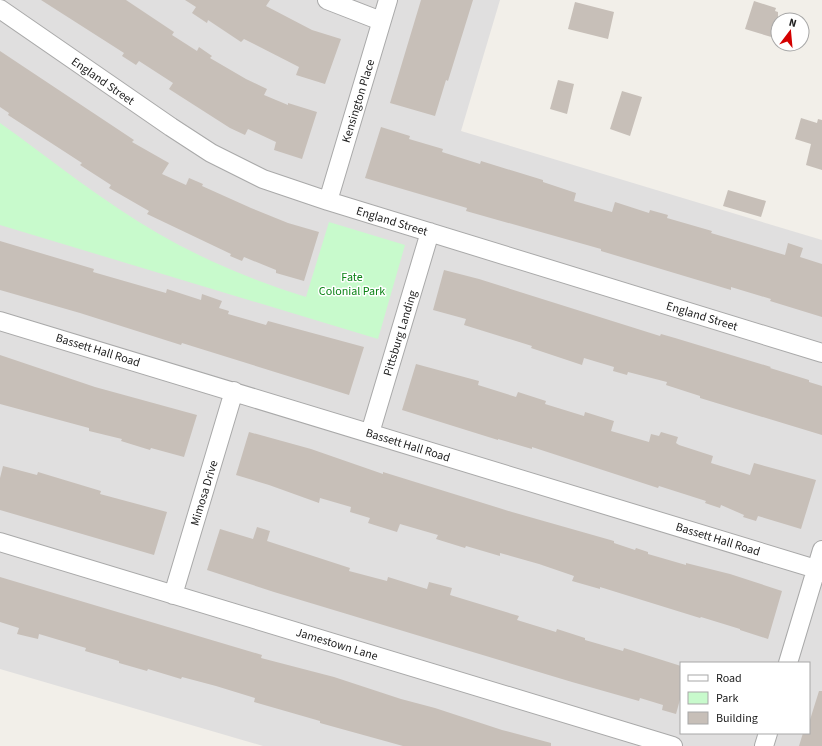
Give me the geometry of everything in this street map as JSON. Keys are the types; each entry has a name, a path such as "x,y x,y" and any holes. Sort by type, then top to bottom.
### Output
{"street":[{"path":"327,0 381,21"},
{"name":"Kensington Place","path":"328,201 388,0"},
{"name":"England Street","path":"0,9 211,153 263,179 328,201 822,353"},
{"name":"Pittsburg Landing","path":"370,434 430,232"},
{"name":"Bassett Hall Road","path":"0,321 820,570"},
{"name":"Mimosa Drive","path":"173,595 234,391"},
{"name":"Jamestown Lane","path":"0,542 673,746"},
{"path":"788,662 820,570 822,550"},
{"path":"764,746 768,734"}],"shaded area":[{"path":"0,0 500,0 461,131 822,240 822,746 263,746 0,669"}],"green space":[{"name":"Fate Colonial Park","path":"0,123 98,195 138,222 159,234 231,270 306,297 329,222 405,245 378,339 0,225"}],"building":[{"path":"41,0 126,0 174,32 172,35 197,51 199,47 212,56 210,58 246,79 267,89 264,95 288,105 288,103 317,112 302,159 274,150 276,142 248,129 245,135 230,128 169,89 173,83 139,61 136,65 122,56 124,53"},
{"path":"185,0 270,0 266,6 312,30 341,39 325,84 296,75 299,67 244,39 241,42 208,20 207,23 192,13 196,7"},
{"path":"421,0 473,0 448,81 446,80 435,116 390,103"},
{"path":"754,1 776,8 775,11 778,12 770,12 770,37 745,29"},
{"path":"575,2 614,12 608,39 568,29"},
{"path":"0,51 134,140 132,142 169,163 162,174 186,185 189,178 203,184 202,186 251,208 288,223 319,232 304,281 276,273 276,270 244,257 242,261 230,256 231,254 147,214 149,211 109,188 111,185 80,165 82,163 8,115 9,113 0,107"},
{"path":"558,80 574,84 567,114 550,109"},
{"path":"622,91 642,97 630,136 610,129"},
{"path":"801,118 817,123 818,119 822,120 822,170 806,165 811,144 795,139"},
{"path":"381,127 410,136 409,139 443,149 442,152 480,164 481,161 543,180 543,182 576,193 574,201 612,212 615,202 649,213 650,210 668,215 667,218 785,255 788,243 803,248 800,257 822,264 822,317 770,301 771,299 731,287 731,290 601,251 601,249 466,211 467,208 365,178"},
{"path":"728,190 766,201 761,217 723,206"},
{"path":"0,241 94,269 93,272 166,293 167,289 201,300 202,294 222,301 219,308 229,311 228,314 266,325 268,321 364,347 349,395 182,343 181,345 80,313 0,290"},
{"path":"444,270 479,279 660,336 661,334 675,338 809,380 809,382 822,386 822,435 700,398 700,396 666,385 667,382 628,372 627,375 613,371 614,367 584,358 582,365 531,348 532,346 464,325 466,319 433,310"},
{"path":"0,355 95,387 197,415 184,457 151,448 150,450 121,441 122,439 89,431 89,428 0,404"},
{"path":"416,364 479,381 478,385 516,397 518,392 546,401 545,404 584,416 585,412 614,421 611,431 649,442 651,434 659,436 661,432 678,437 676,443 679,445 713,456 711,463 750,475 754,463 816,480 801,529 758,516 756,521 743,517 744,515 721,505 720,508 705,503 706,501 659,486 658,488 532,447 532,449 498,440 402,410"},
{"path":"249,432 311,449 383,474 383,472 512,512 614,541 614,543 635,550 636,548 648,552 648,554 686,565 686,563 730,574 782,591 768,639 740,629 600,587 600,589 572,581 574,576 539,564 500,553 500,556 466,546 465,548 436,539 438,535 400,524 397,532 368,523 370,518 350,512 351,507 320,498 319,503 236,475"},
{"path":"3,466 37,475 38,472 101,491 100,494 167,512 154,555 0,510 0,478"},
{"path":"257,527 270,531 267,541 350,568 349,571 387,581 388,577 427,589 429,582 452,588 450,595 519,616 517,620 556,632 557,629 585,638 585,640 623,651 624,648 680,666 680,700 676,714 662,710 663,705 640,698 639,701 572,682 274,592 207,570 220,529 253,539"},
{"path":"0,577 262,655 261,658 334,677 502,730 551,743 551,746 403,746 320,723 320,721 254,702 255,698 216,686 182,677 181,679 148,669 147,671 119,663 119,661 85,651 86,648 39,634 38,639 17,634 19,628 0,622"},
{"path":"819,691 822,691 822,746 799,746 803,734 810,734 810,720"}]}
